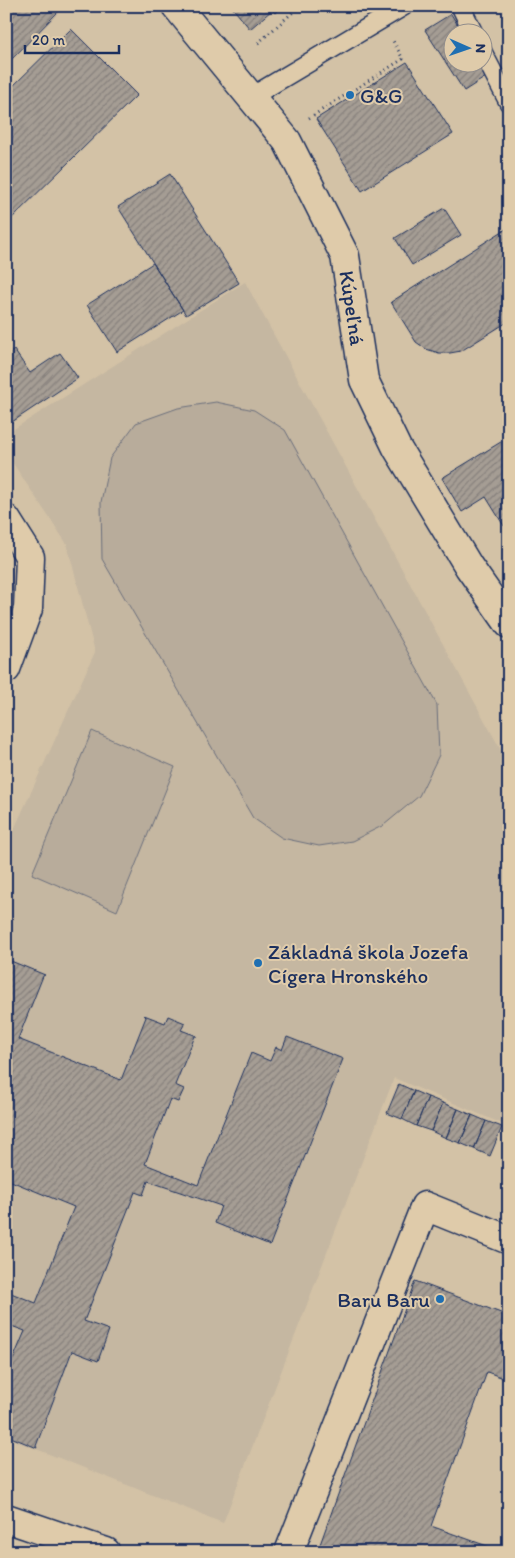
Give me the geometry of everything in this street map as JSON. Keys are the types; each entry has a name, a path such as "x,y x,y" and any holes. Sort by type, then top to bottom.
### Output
{"street":[{"name":"Kúpeľná","path":"176,6 287,141 345,256 364,380 403,456 469,567 509,624"},
{"path":"6,519 30,557 28,609 6,669"},
{"path":"289,1552 425,1206 509,1240"},
{"path":"6,1518 106,1552"}],"lane":[{"path":"251,97 404,6"},
{"path":"462,6 468,22"},
{"path":"492,70 509,103"}],"path":[{"path":"258,42 300,6"},
{"path":"308,118 403,59 381,20"}],"shaded area":[{"name":"Základná škola Jozefa Cígera Hronského","path":"245,282 509,765 509,1108 503,1124 394,1078 223,1523 6,1437 6,847 95,652 67,544 6,453 6,434"},
{"path":"216,402 254,410 285,430 437,705 439,755 419,796 384,825 352,841 319,846 282,838 253,818 102,559 101,502 110,458 136,423 178,408"},
{"path":"92,731 175,767 117,911 32,874"}],"building":[{"path":"6,6 55,6 59,11 6,65"},
{"path":"231,6 282,6 275,13 272,10 250,29"},
{"path":"451,14 456,22 442,22 442,57 425,30"},
{"path":"71,29 137,95 6,224 6,93"},
{"path":"407,62 453,134 362,191 316,119"},
{"path":"452,72 487,72 489,75 464,91"},
{"path":"170,174 239,283 186,315 118,207"},
{"path":"444,208 461,235 412,265 395,238"},
{"path":"509,227 509,321 461,351 439,353 426,349 416,342 391,302"},
{"path":"153,263 183,310 117,352 87,305"},
{"path":"14,350 30,373 60,353 78,378 6,426 6,356"},
{"path":"509,437 509,523 504,526 486,497 462,512 442,478"},
{"path":"6,959 45,975 18,1039 121,1080 146,1017 144,1015 165,1023 168,1016 185,1023 181,1030 197,1036 195,1036 175,1085 184,1089 178,1102 170,1099 145,1164 198,1185 251,1053 270,1061 276,1047 282,1050 287,1037 343,1059 270,1245 215,1223 221,1206 148,1181 143,1195 135,1192 84,1321 109,1330 98,1361 72,1351 36,1446 37,1448 6,1435 6,1376 25,1331 6,1324 6,1291 36,1303 74,1207 6,1179"},
{"path":"399,1084 414,1091 402,1119 387,1113"},
{"path":"414,1091 428,1097 416,1126 402,1119"},
{"path":"428,1097 443,1103 431,1131 416,1126"},
{"path":"443,1103 458,1109 446,1138 431,1131"},
{"path":"458,1109 472,1115 460,1143 446,1138"},
{"path":"472,1115 486,1121 474,1149 460,1143"},
{"path":"486,1121 502,1127 490,1156 474,1149"},
{"path":"415,1281 509,1316 509,1380 487,1372 431,1526 504,1552 323,1552 318,1550"}],"place":[{"name":"G&G","path":"350,95"},
{"name":"Základná škola Jozefa Cígera Hronského","path":"258,963"},
{"name":"Baru Baru","path":"440,1299"}]}
